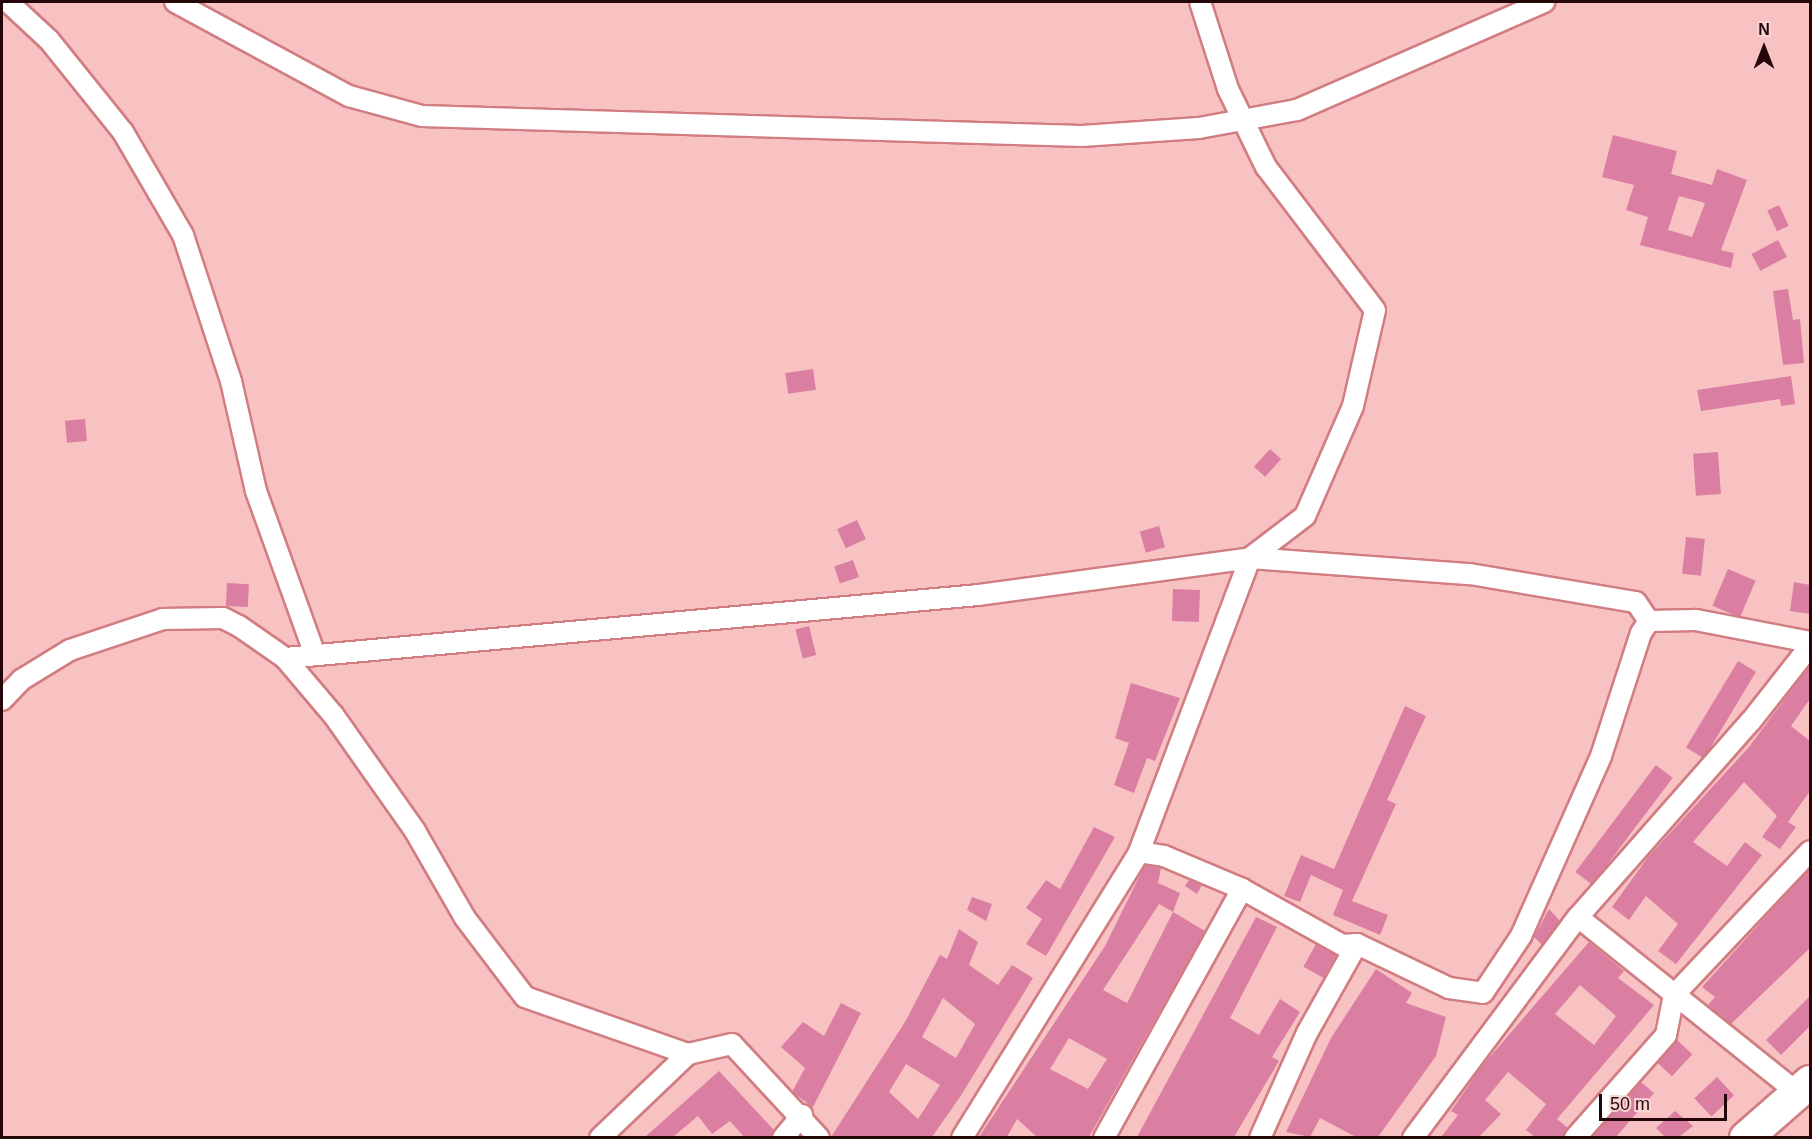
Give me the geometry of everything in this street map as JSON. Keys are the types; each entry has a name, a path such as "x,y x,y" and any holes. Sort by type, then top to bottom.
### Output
{"main road":[{"path":"1746,1137 1804,1088"}],"street":[{"path":"8,2 49,40 123,132 183,235 231,381 256,491 315,655"},
{"path":"175,2 349,96 422,116 1082,136 1245,122 1297,110 1544,2"},
{"path":"962,1137 1138,852 1250,558 1305,516 1353,405 1375,310 1266,167 1228,90 1200,2"},
{"path":"285,658 967,596 1250,558 1470,574 1636,602 1649,621"},
{"path":"2,700 21,680 70,650 163,619 223,618 285,658 415,831 465,918 525,997 688,1054"},
{"path":"1413,1137 1578,917 1751,721 1810,644 1696,620 1649,621"},
{"path":"1138,852 1164,856 1242,889 1342,945 1357,944 1472,995 1483,993 1495,981 1601,756 1649,621"},
{"path":"1575,1137 1666,1035 1674,995 1810,851"},
{"path":"1104,1137 1242,889"},
{"path":"1578,917 1674,995 1804,1088"},
{"path":"1260,1137 1307,1033 1357,944"},
{"path":"600,1137 688,1054 732,1044 802,1115 819,1137"},
{"path":"783,1137 802,1115"}],"building":[{"path":"1613,135 1677,151 1671,174 1712,185 1717,169 1747,180 1721,250 1734,253 1731,268 1640,245 1648,217 1626,210 1634,185 1602,177","holes":["1679,196 1705,203 1692,237 1668,230"]},
{"path":"1779,205 1789,226 1777,231 1767,210"},
{"path":"1778,240 1787,257 1760,271 1752,254"},
{"path":"1788,289 1793,320 1800,319 1804,363 1783,365 1773,291"},
{"path":"813,369 816,390 788,394 785,373"},
{"path":"1791,376 1795,404 1781,406 1780,399 1701,411 1697,390"},
{"path":"85,419 87,441 67,443 65,421"},
{"path":"1270,449 1281,459 1265,477 1254,467"},
{"path":"1718,452 1721,494 1696,496 1693,454"},
{"path":"857,520 866,539 846,548 837,529"},
{"path":"1159,526 1165,547 1146,553 1140,532"},
{"path":"1686,537 1705,539 1701,576 1682,574"},
{"path":"853,560 859,577 840,584 834,567"},
{"path":"1728,569 1756,581 1740,618 1712,606"},
{"path":"1794,582 1810,585 1810,614 1790,611"},
{"path":"227,583 249,584 248,607 226,606"},
{"path":"1173,589 1200,590 1199,622 1172,621"},
{"path":"809,626 816,655 803,658 795,629"},
{"path":"1738,661 1756,672 1704,758 1686,748"},
{"path":"1810,665 1810,699 1791,726 1810,741 1810,791 1788,822 1796,827 1780,849 1762,837 1777,816 1744,782 1693,842 1727,866 1745,842 1762,855 1676,964 1658,951 1678,924 1646,896 1629,920 1612,907 1648,857 1749,747"},
{"path":"1131,683 1180,698 1155,761 1147,758 1134,793 1114,785 1129,743 1115,738"},
{"path":"1405,706 1426,716 1387,800 1396,804 1352,901 1388,915 1380,935 1333,915 1343,890 1311,875 1300,902 1284,896 1301,855 1334,869"},
{"path":"1656,765 1673,778 1592,885 1575,872"},
{"path":"1094,827 1115,837 1046,956 1026,944 1042,919 1026,908 1046,880 1060,889"},
{"path":"1145,865 1161,868 1158,883 1180,893 1173,912 1205,931 1089,1137 1037,1137 1017,1119 1007,1137 979,1137 1105,946","holes":["1159,904 1173,912 1127,1003 1103,990","1069,1038 1107,1059 1088,1089 1050,1069"]},
{"path":"1810,868 1810,948 1731,1024 1708,1005 1715,997 1702,987"},
{"path":"1189,880 1202,885 1197,894 1185,886"},
{"path":"972,897 992,904 986,921 967,910"},
{"path":"1549,909 1560,921 1542,945 1534,937"},
{"path":"1256,917 1277,927 1230,1018 1259,1035 1280,999 1300,1012 1272,1057 1279,1061 1234,1137 1137,1137"},
{"path":"959,929 978,942 969,965 998,985 1012,965 1033,978 960,1097 932,1137 831,1137 905,1022 940,955 947,959","holes":["943,998 975,1024 956,1058 922,1037","906,1064 940,1085 918,1119 889,1092"]},
{"path":"1589,942 1624,971 1618,978 1654,1005 1557,1119 1568,1128 1563,1137 1535,1137 1526,1130 1546,1104 1508,1072 1485,1100 1501,1114 1479,1137 1441,1137 1458,1115 1451,1111 1482,1066","holes":["1580,985 1616,1016 1594,1045 1555,1014"]},
{"path":"1316,944 1336,955 1324,978 1303,967"},
{"path":"1376,969 1412,993 1406,1003 1446,1017 1436,1056 1378,1137 1356,1137 1320,1118 1310,1137 1286,1132 1331,1038"},
{"path":"1810,996 1810,1026 1781,1055 1766,1040"},
{"path":"841,1003 861,1013 813,1107 792,1092 805,1068 781,1047 803,1022 824,1036"},
{"path":"1677,1040 1692,1054 1672,1076 1657,1062"},
{"path":"719,1071 774,1130 771,1137 744,1137 730,1121 712,1134 698,1116 673,1137 645,1137"},
{"path":"1717,1077 1734,1095 1711,1116 1694,1098"},
{"path":"1641,1082 1654,1093 1616,1137 1592,1137"},
{"path":"1675,1111 1693,1126 1679,1137 1665,1137 1656,1128"}]}
